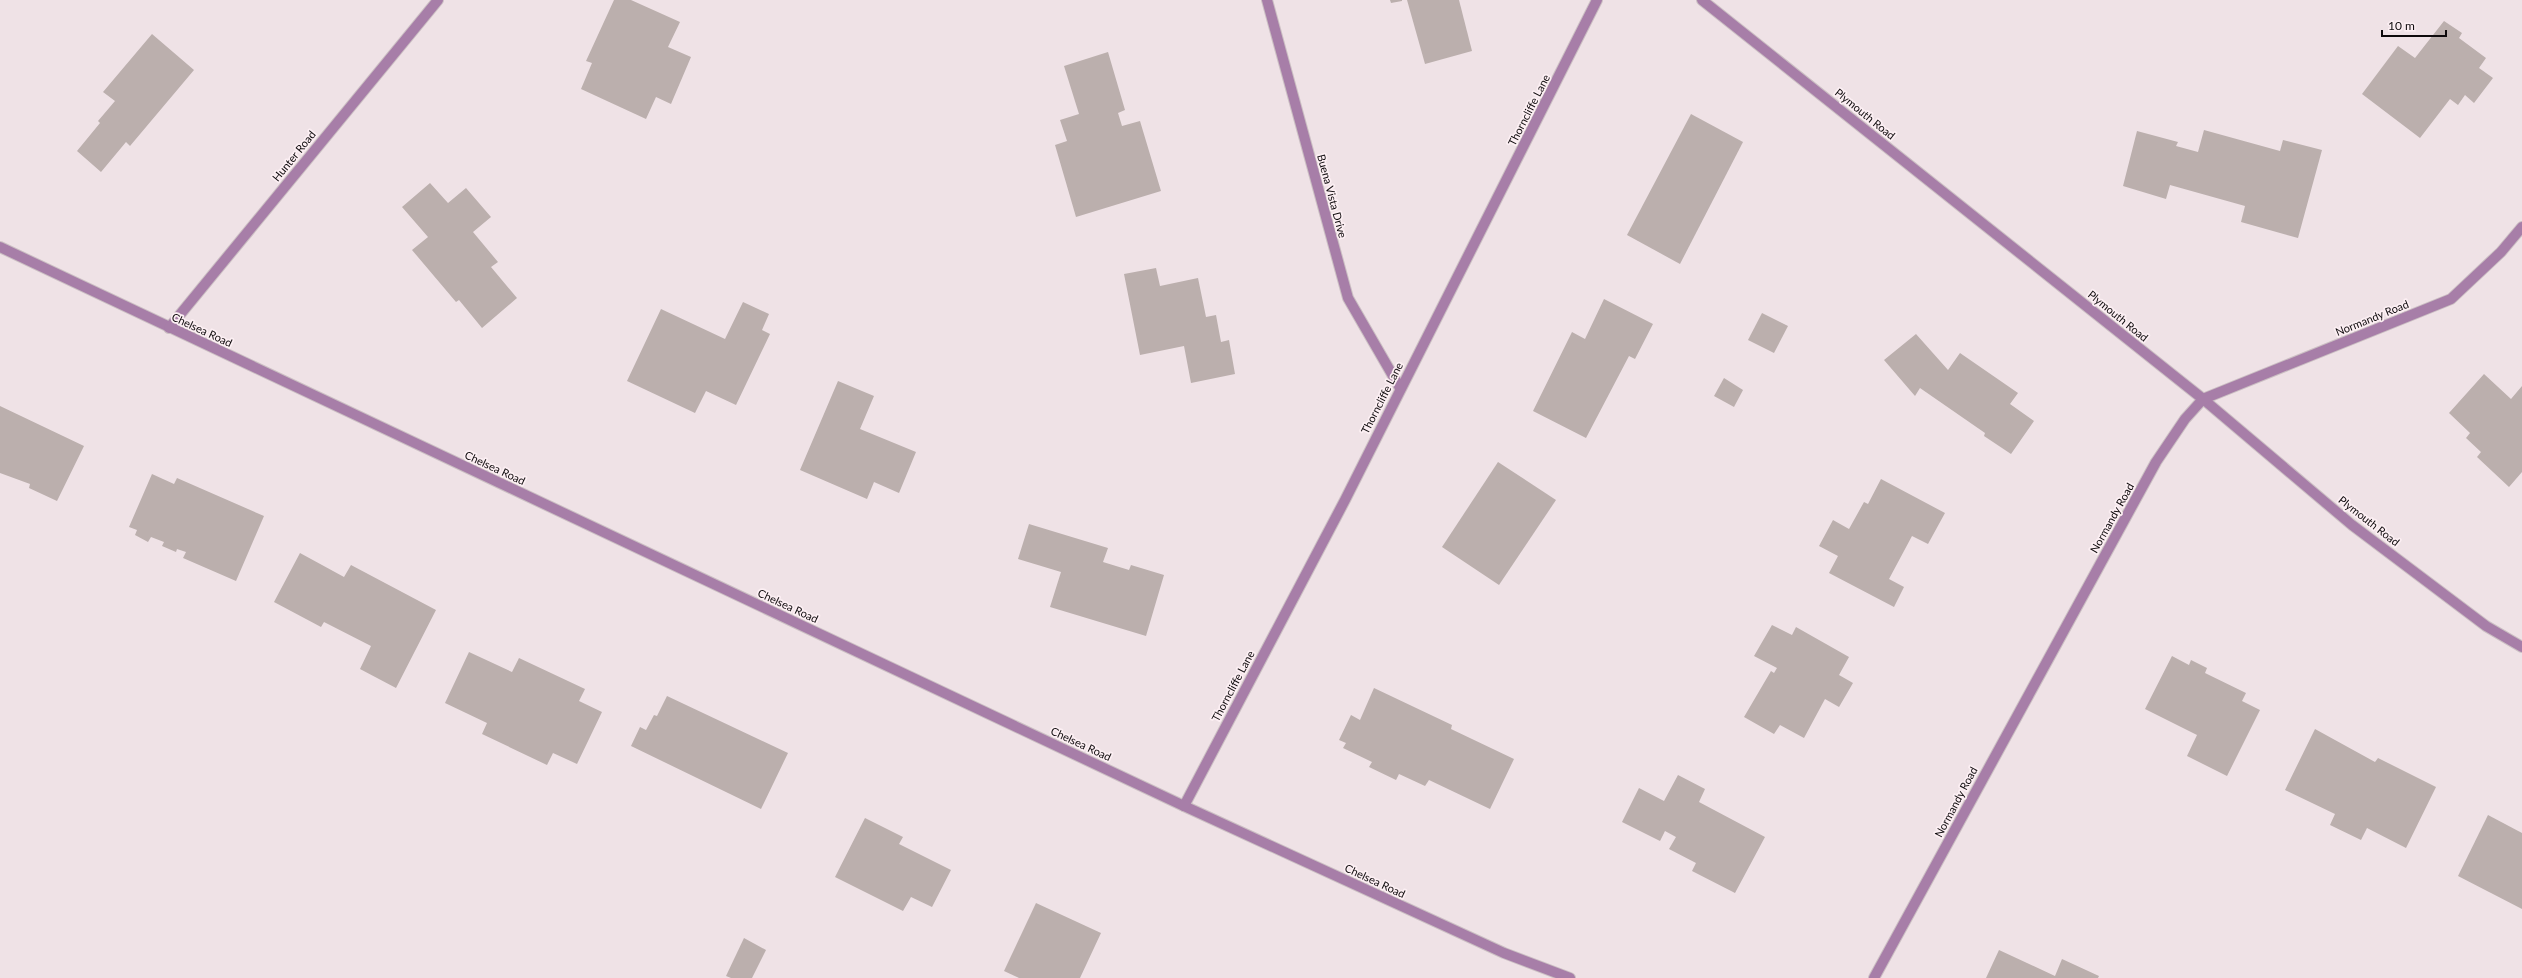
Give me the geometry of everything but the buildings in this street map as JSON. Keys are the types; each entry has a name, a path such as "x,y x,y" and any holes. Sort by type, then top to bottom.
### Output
{"street":[{"name":"Hunter Road","path":"169,328 438,0"},
{"name":"Buena Vista Drive","path":"1267,0 1348,298 1400,388"},
{"name":"Thorncliffe Lane","path":"1184,806 1345,500 1400,388 1597,0"},
{"name":"Plymouth Road","path":"1702,0 2203,399 2352,525 2486,626 2522,647"},
{"name":"Normandy Road","path":"1874,978 2156,462 2185,420 2203,399 2451,299 2501,252 2522,227"},
{"name":"Chelsea Road","path":"0,247 1184,806 1504,953 1570,978"}]}
